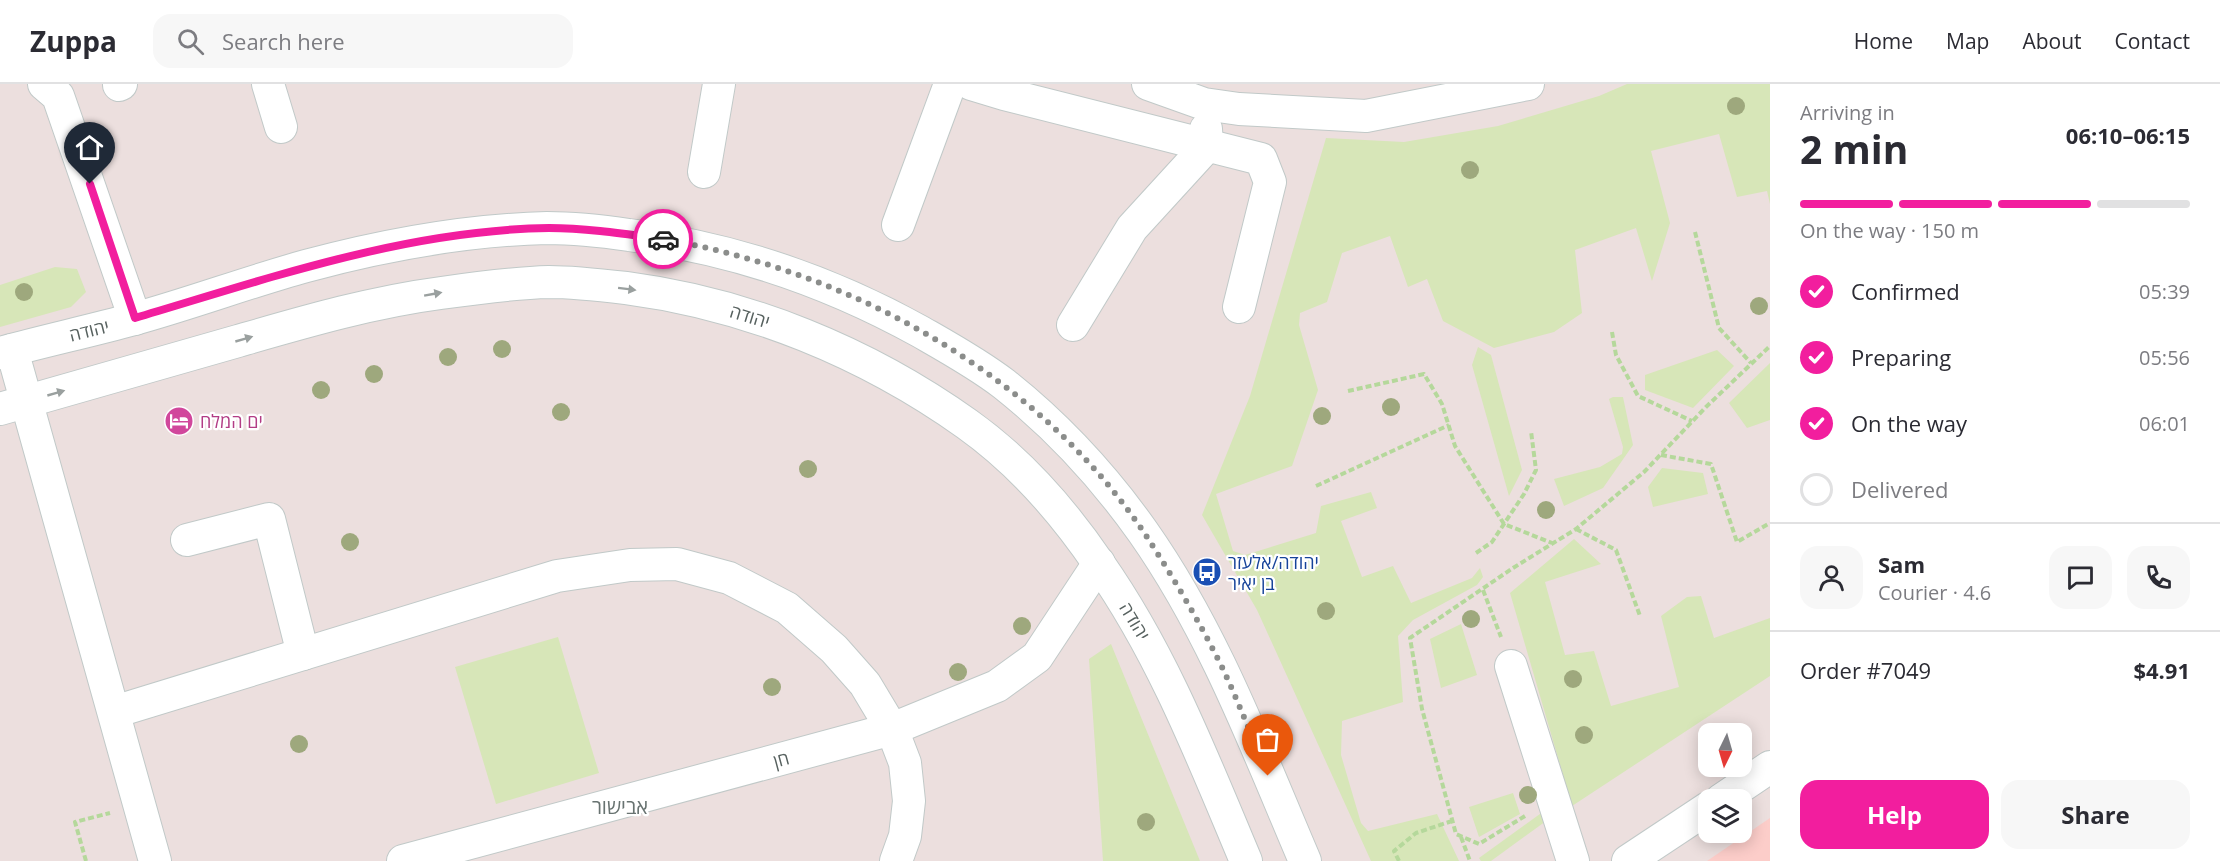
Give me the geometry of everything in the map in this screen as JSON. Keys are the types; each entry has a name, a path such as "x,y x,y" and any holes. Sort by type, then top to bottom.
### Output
{"street":[{"path":"268,84 281,127"},
{"path":"704,172 719,84"},
{"path":"898,225 950,84"},
{"path":"971,84 1261,159 1270,182 1239,307"},
{"path":"1156,85 1204,104 1239,109 1366,116 1528,84"},
{"path":"56,88 135,318"},
{"path":"1073,325 1132,228 1207,146 1204,104"},
{"name":"יהודה","path":"6,352 135,318 307,266 428,240 550,228 654,238 718,250 794,273 849,295 957,353 1002,383 1079,452 1144,533 1199,622 1223,669 1305,861"},
{"name":"יהודה","path":"13,405 320,318 436,293 550,282 603,286 656,292 705,302 784,327 826,344 929,399 969,426 1039,488 1099,563 1151,648 1174,692 1246,861"},
{"path":"6,352 13,405 114,712 155,861"},
{"path":"187,540 269,519 303,654"},
{"name":"חן","path":"403,861 892,729 997,686 1037,657 1099,563"},
{"path":"114,712 557,576 630,565 677,564 729,578 787,608 834,650 865,684 892,729 905,763 909,801 904,836 896,861"},
{"path":"1511,666 1573,861"},
{"path":"1737,789 1770,767"},
{"path":"1628,861 1698,815"}],"path":[{"path":"1695,232 1719,328 1751,363"},
{"path":"1612,332 1616,355 1638,396 1692,421"},
{"path":"1553,796 1479,844 1456,834 1422,709 1410,638 1484,590 1513,568 1576,529 1644,471 1770,346"},
{"path":"1348,391 1424,374 1442,404 1455,446 1504,524 1553,544"},
{"path":"1316,486 1449,425"},
{"path":"1476,553 1492,542 1524,494 1536,470 1531,431"},
{"path":"1660,454 1711,464 1737,542 1770,523"},
{"path":"1576,529 1616,550 1640,616"},
{"path":"1484,590 1511,666"},
{"path":"86,861 75,822 140,806"},
{"path":"1399,861 1394,851 1416,833 1452,821"},
{"path":"1461,837 1470,861"}],"green space":[{"path":"1627,84 1770,84 1770,204 1767,191 1737,197 1719,134 1651,151 1670,223 1652,281 1636,228 1575,250 1582,313 1554,332 1494,348 1443,321 1427,279 1408,287 1390,236 1342,253 1327,302 1300,313 1299,325 1318,390 1292,466 1216,494 1233,551 1245,555 1316,533 1321,506 1371,492 1377,508 1341,521 1362,577 1393,566 1411,603 1472,578 1480,568 1483,577 1477,585 1413,620 1398,636 1403,702 1342,721 1341,755 1361,823 1368,831 1437,814 1459,861 1371,861 1257,610 1202,515 1250,396 1326,138 1404,142 1498,126 1599,96"},
{"path":"55,267 77,269 86,292 71,307 0,327 0,285"},
{"path":"1478,347 1491,355 1522,470 1509,496 1472,365"},
{"path":"1717,350 1734,366 1693,408 1645,390 1645,375"},
{"path":"1770,363 1770,420 1747,428 1729,403"},
{"path":"1623,397 1633,445 1603,488 1564,506 1554,479 1600,467 1622,454 1623,447 1609,399"},
{"path":"1662,468 1703,473 1708,494 1653,507 1648,487"},
{"path":"1574,539 1601,564 1545,582 1565,655 1594,651 1611,706 1679,687 1661,616 1687,597 1701,596 1714,638 1770,618 1770,676 1572,806 1510,593"},
{"path":"1461,624 1477,675 1441,688 1430,639"},
{"path":"558,637 599,773 496,804 455,667"},
{"path":"1111,644 1200,861 1103,861 1089,659"},
{"path":"1513,793 1520,814 1479,837 1469,807"},
{"path":"1551,806 1553,816 1491,861 1481,861 1479,858"}],"sand":[{"path":"1770,818 1770,861 1707,861 1733,843 1752,843 1752,830"}],"way so far":[{"path":"663,239 766,263 849,295 957,353 1002,383 1039,415 1079,452 1114,494 1144,533 1174,580 1223,669 1268,776"}],"place":[{"name":"ים המלח","path":"179,421"},
{"name":"יהודה/אלעזר בן יאיר","path":"1207,572"}],"district":[{"name":"אבישור","path":"620,806"}],"route":[{"path":"90,184 135,318 307,266 428,240 550,228 663,239"}]}
